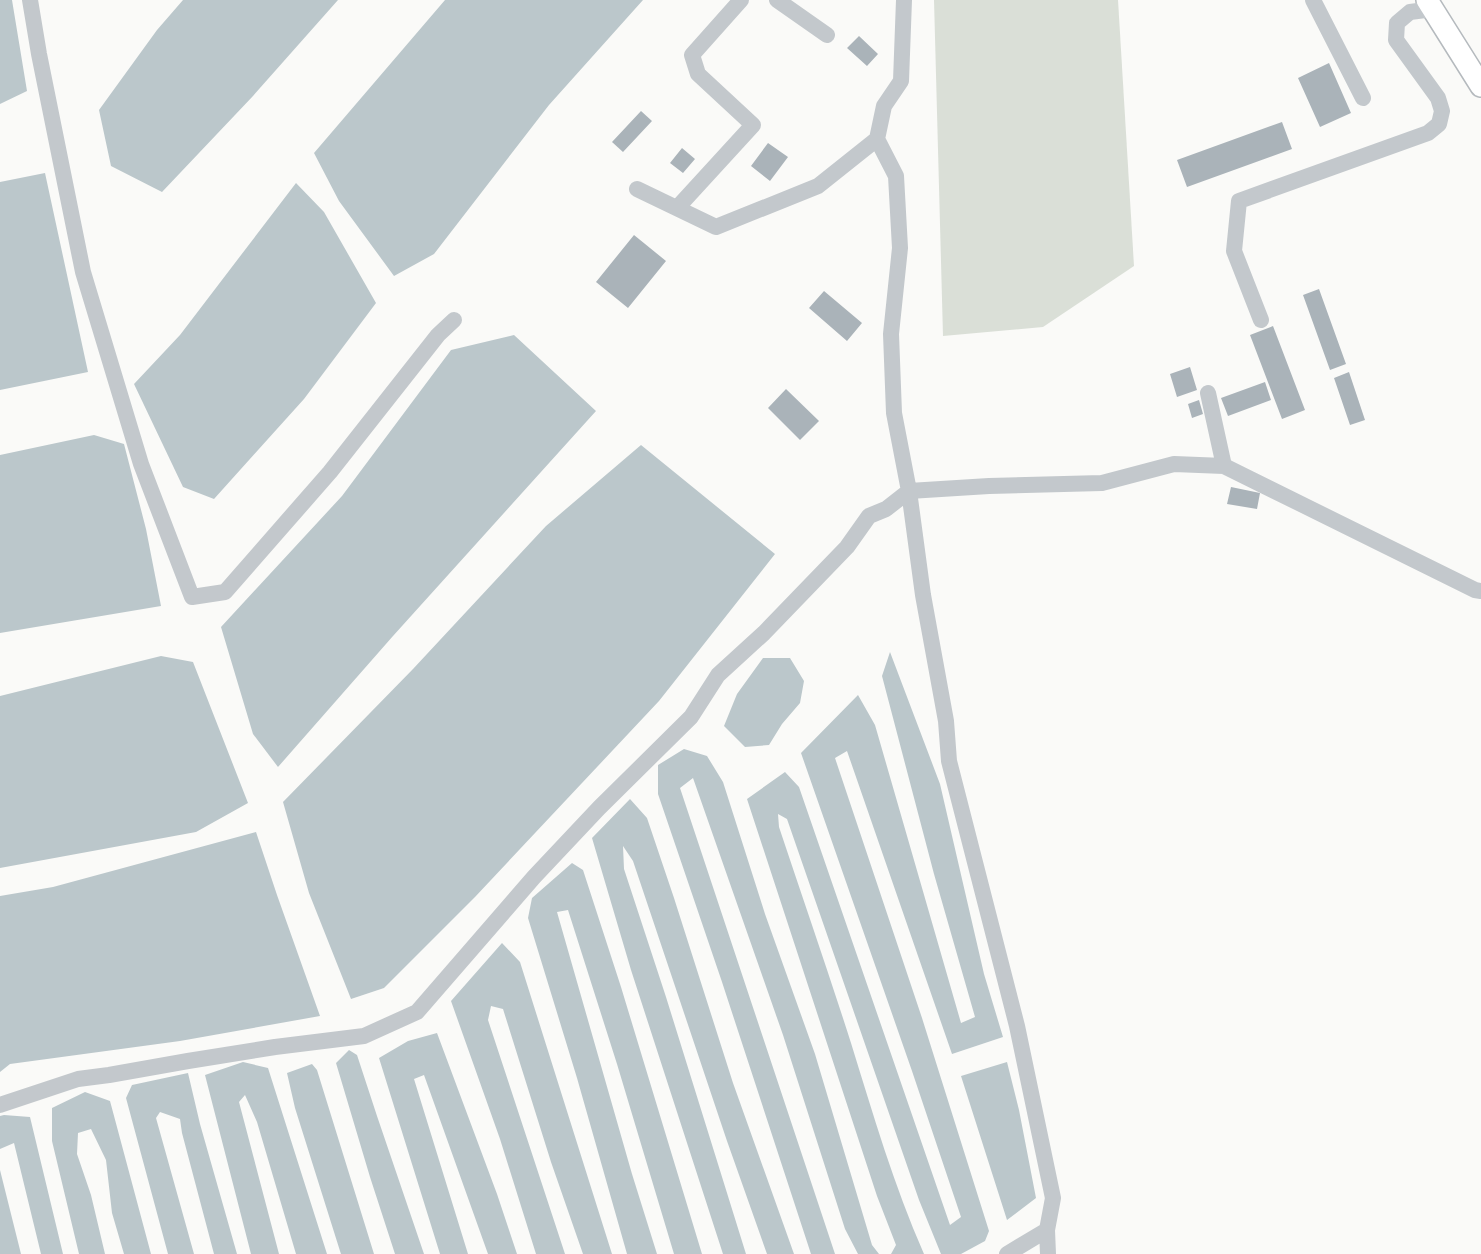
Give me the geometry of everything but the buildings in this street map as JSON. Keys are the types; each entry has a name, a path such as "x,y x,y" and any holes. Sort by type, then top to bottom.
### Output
{"main road":[{"path":"1430,5 1481,86"}],"lane":[{"path":"30,0 83,273 141,464 192,597 225,592 330,472 438,335 454,320"},
{"path":"677,208 753,124 698,74 692,55 741,0"},
{"path":"777,0 827,35"},
{"path":"904,0 901,81 884,106 877,139 896,176 900,248 891,334 894,413 909,491 923,595 946,721 949,761 1017,1026 1053,1198 1047,1230 1048,1254"},
{"path":"1313,0 1363,98"},
{"path":"1261,320 1234,250 1239,201 1428,133 1439,124 1442,111 1437,98 1396,40 1397,23 1410,12 1430,5"},
{"path":"637,189 716,227 818,186 877,139"},
{"path":"1208,393 1224,466"},
{"path":"0,1105 78,1079 109,1076 275,1047 364,1036 417,1012 534,877 599,808 691,717 718,675 764,633 847,547 869,516 886,509 909,491 1102,483 1174,464 1224,466 1481,591"},
{"path":"1007,1254 1047,1230"}],"shaded area":[{"path":"0,0 12,0 27,91 0,104"},
{"path":"183,0 338,0 253,96 162,192 111,166 99,110 157,30"},
{"path":"445,0 643,0 549,105 434,254 394,276 339,201 314,153"},
{"path":"934,0 1118,0 1134,266 1043,327 943,336"},
{"path":"45,173 88,372 0,390 0,182"},
{"path":"296,183 324,212 376,303 304,399 214,499 183,487 134,384 180,335"},
{"path":"514,335 596,411 278,767 253,734 221,627 342,496 451,350"},
{"path":"94,435 124,444 146,529 161,606 0,633 0,455"},
{"path":"641,445 775,554 659,701 475,897 384,988 351,999 309,893 283,802 413,669 546,526"},
{"path":"890,652 940,784 984,974 1003,1037 952,1054 847,751 835,758 922,1018 989,1231 985,1241 961,1254 941,1254 919,1200 787,819 778,814 779,827 885,1150 924,1254 891,1254 896,1245 877,1196 747,799 785,772 799,787 950,1225 961,1217 801,753 858,695 875,725 961,1023 975,1017 934,874 882,676"},
{"path":"161,656 193,662 248,803 196,832 0,868 0,696"},
{"path":"763,658 790,658 804,681 800,703 782,724 769,745 745,747 724,726 737,694"},
{"path":"684,749 707,756 723,782 765,914 815,1054 872,1245 879,1254 858,1254 845,1229 783,1035 693,778 680,788 835,1254 811,1254 658,794 658,765"},
{"path":"630,799 647,818 733,1083 794,1254 767,1254 633,861 623,846 624,869 746,1254 723,1254 631,970 592,838"},
{"path":"256,832 320,1016 180,1041 10,1064 0,1072 0,896 53,887"},
{"path":"572,863 583,870 702,1254 674,1254 568,910 557,912 657,1254 627,1254 528,918 532,898"},
{"path":"502,943 520,962 612,1254 583,1254 551,1162 503,1009 491,1006 488,1020 565,1254 536,1254 500,1139 451,1001"},
{"path":"437,1033 517,1254 488,1254 424,1075 414,1079 468,1254 440,1254 379,1058 408,1041"},
{"path":"349,1050 357,1055 424,1254 395,1254 336,1063"},
{"path":"243,1062 268,1068 327,1254 296,1254 257,1122 245,1095 239,1102 279,1254 251,1254 205,1075"},
{"path":"1007,1062 1036,1198 1007,1220 961,1076"},
{"path":"312,1064 317,1070 374,1254 341,1254 340,1251 295,1108 287,1073"},
{"path":"188,1073 237,1254 214,1254 180,1119 160,1112 156,1118 194,1254 168,1254 126,1098 132,1085"},
{"path":"85,1092 110,1101 151,1254 124,1254 112,1213 106,1160 91,1129 78,1133 77,1154 91,1195 105,1254 79,1254 52,1141 52,1108"},
{"path":"0,1116 30,1117 63,1254 41,1254 14,1143 0,1149"},
{"path":"0,1170 21,1254 0,1254"}]}
